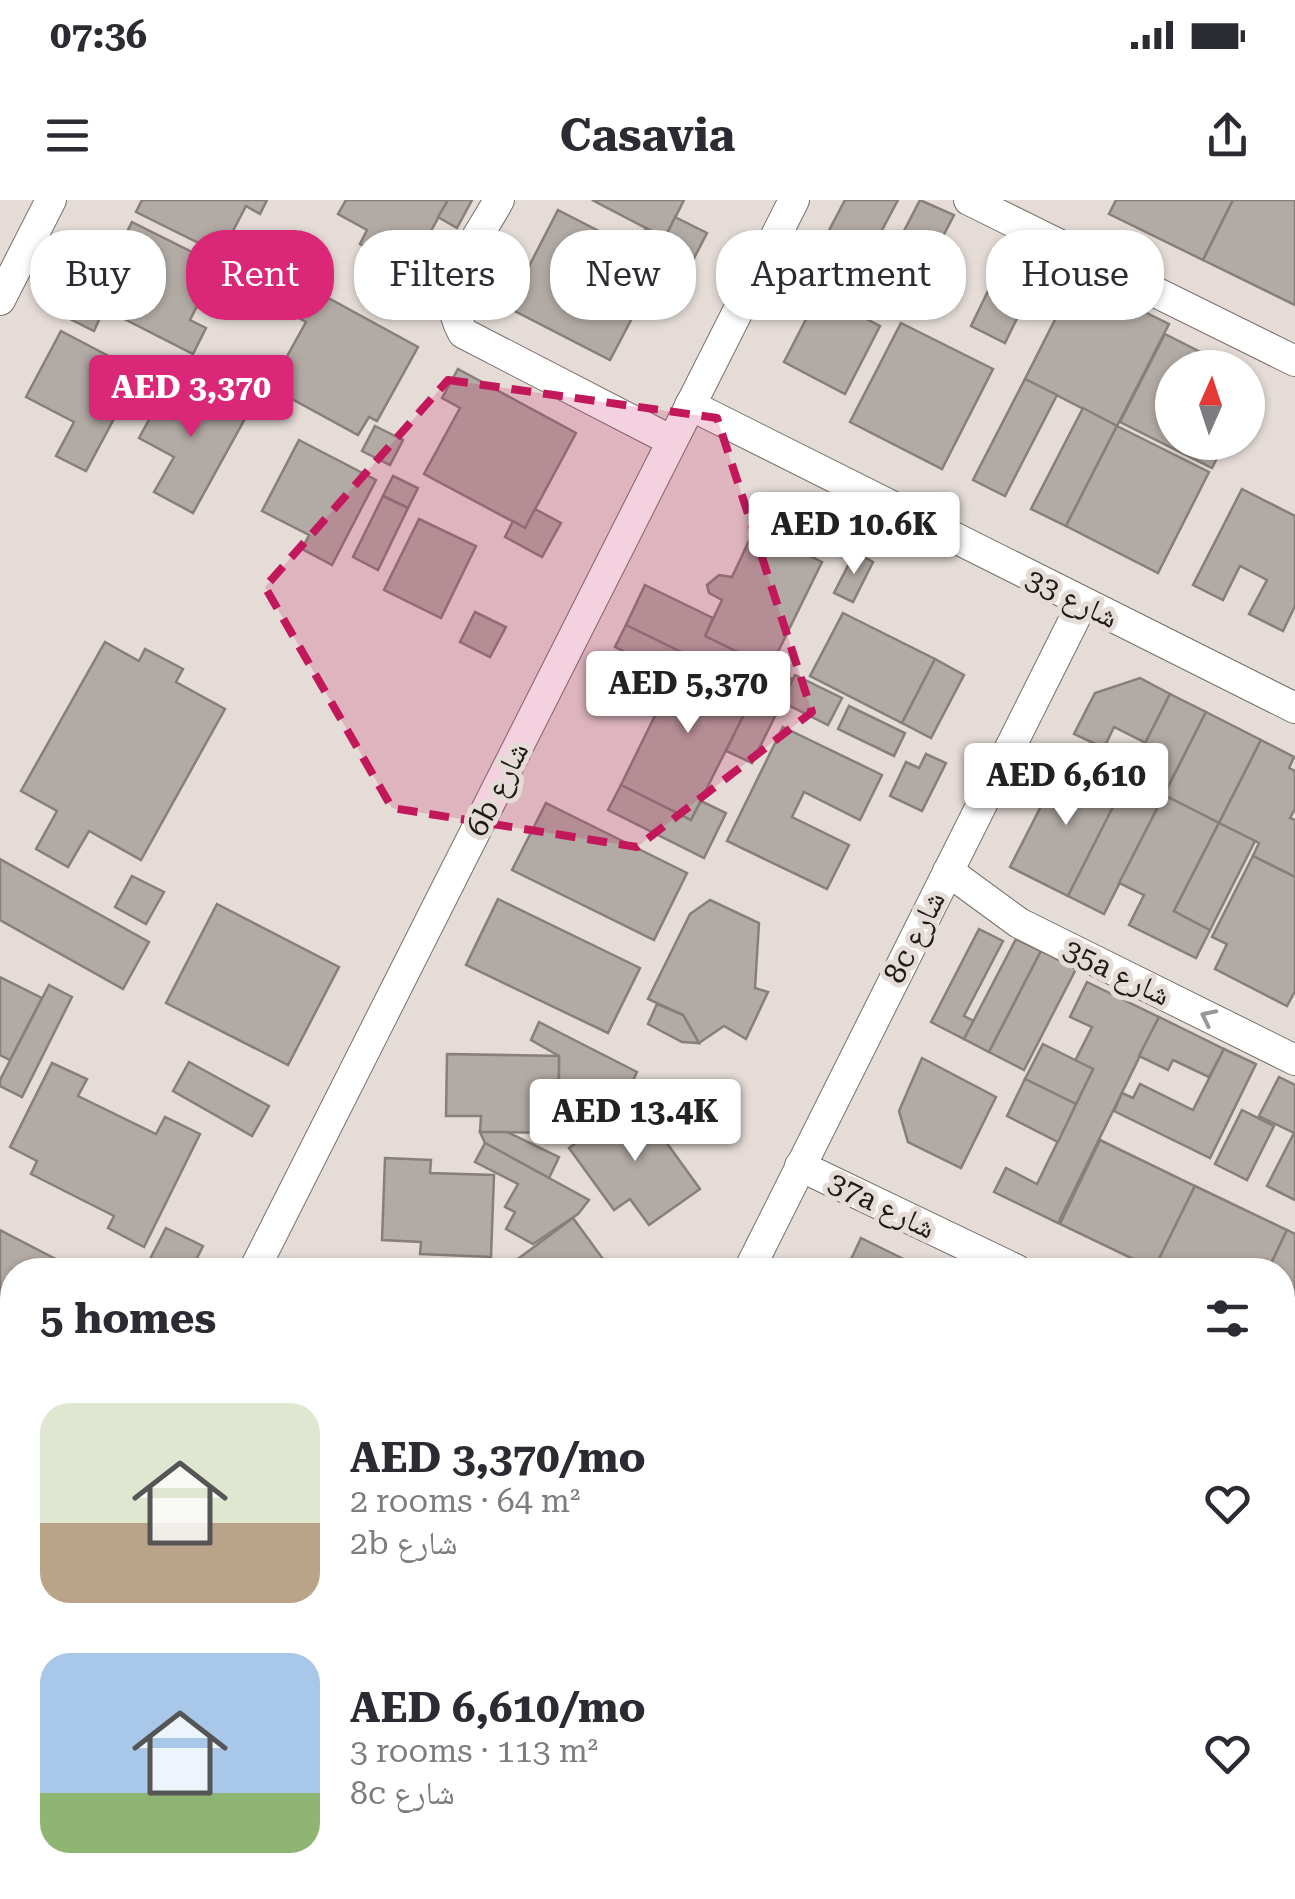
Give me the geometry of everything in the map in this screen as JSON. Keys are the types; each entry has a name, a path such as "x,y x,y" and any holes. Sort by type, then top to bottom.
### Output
{"street":[{"path":"0,300 50,200"},
{"path":"499,200 451,295 452,315 463,332 672,441"},
{"name":"6b شارع","path":"260,1258 794,200"},
{"path":"968,200 1295,360"},
{"name":"شارع 33","path":"690,405 1295,708"},
{"name":"8c شارع","path":"754,1258 1082,604"},
{"name":"35a شارع","path":"948,871 1019,923 1295,1060"},
{"name":"37a شارع","path":"800,1166 992,1258"}],"highlighted area":[{"path":"448,380 717,418 812,712 637,847 392,808 265,587"}],"building":[{"path":"142,200 267,200 260,214 246,206 234,230 186,230 186,237 136,212"},
{"path":"346,200 448,200 432,230 367,230 338,214"},
{"path":"448,200 472,200 457,228 438,217"},
{"path":"592,200 684,200 669,230 650,230"},
{"path":"845,200 898,200 882,230 829,230"},
{"path":"920,200 954,215 946,230 904,230"},
{"path":"1116,200 1233,200 1203,260 1164,241 1164,230 1142,230 1109,214"},
{"path":"1233,200 1295,200 1295,305 1203,260"},
{"path":"558,210 597,230 550,230 550,320 631,320 610,360 530,319 530,264"},
{"path":"675,217 707,233 696,254 696,230 669,230"},
{"path":"132,222 148,230 128,230"},
{"path":"166,239 186,249 186,320 206,328 193,354 126,320 166,320"},
{"path":"986,295 986,320 1016,320 1005,343 971,326"},
{"path":"334,301 354,312 354,320 369,320 418,347 377,421 369,417 358,435 270,387 306,322 302,320 334,320"},
{"path":"72,320 99,320 94,331"},
{"path":"806,320 869,320 880,326 845,394 784,362"},
{"path":"1055,320 1161,320 1169,324 1117,426 1025,379"},
{"path":"901,323 993,369 942,469 850,422"},
{"path":"61,331 139,372 86,471 56,456 74,422 26,397"},
{"path":"1165,334 1197,350 1157,350"},
{"path":"1155,354 1155,440 1120,422"},
{"path":"458,369 576,433 525,528 424,474 460,408 442,398"},
{"path":"173,376 247,415 193,513 154,492 174,457 139,438"},
{"path":"1025,379 1057,395 1005,496 973,480"},
{"path":"1083,408 1117,426 1066,526 1031,509"},
{"path":"375,426 403,440 390,465 362,451"},
{"path":"1117,426 1155,445 1155,460 1185,460 1209,472 1158,573 1066,526"},
{"path":"299,440 376,480 332,565 302,549 309,535 262,511"},
{"path":"1196,460 1216,460 1212,468"},
{"path":"393,476 418,488 408,508 383,496"},
{"path":"1242,489 1295,516 1295,606 1283,631 1249,614 1267,580 1240,566 1223,600 1193,585"},
{"path":"383,496 408,508 378,570 353,557"},
{"path":"535,509 561,523 542,557 505,537 513,521 525,528"},
{"path":"419,519 476,546 441,618 384,590"},
{"path":"755,528 822,562 770,668 705,636 722,600 709,593 707,585 719,575 732,577"},
{"path":"855,552 873,562 853,602 834,593"},
{"path":"645,585 713,618 705,636 794,680 782,702 626,625"},
{"path":"475,612 506,627 490,657 460,642"},
{"path":"843,613 935,659 902,723 810,676"},
{"path":"626,625 681,652 670,674 615,647"},
{"path":"105,642 139,661 145,649 183,669 176,682 225,709 141,860 89,831 68,867 36,849 57,811 21,791"},
{"path":"681,652 756,690 691,820 621,785 666,693 658,689"},
{"path":"935,659 964,675 931,738 902,723"},
{"path":"795,675 842,698 828,725 782,702"},
{"path":"1140,678 1170,694 1146,743 1114,727 1104,748 1074,734 1095,693"},
{"path":"756,690 782,702 752,763 726,751"},
{"path":"1170,694 1206,712 1164,795 1128,777"},
{"path":"849,706 905,733 894,756 838,729"},
{"path":"1206,712 1261,740 1219,823 1164,795"},
{"path":"783,727 882,775 860,820 804,792 792,817 849,845 827,889 727,841"},
{"path":"1261,740 1294,757 1289,768 1295,771 1295,809 1290,818 1295,820 1295,877 1253,856 1259,843 1219,823"},
{"path":"1097,745 1135,764 1122,790 1084,771"},
{"path":"926,754 946,763 922,811 890,796 906,762 919,768"},
{"path":"1064,761 1122,790 1068,896 1010,867"},
{"path":"1128,777 1164,795 1104,914 1068,896"},
{"path":"621,785 691,820 701,801 726,813 704,858 608,810"},
{"path":"1164,795 1219,823 1174,911 1210,930 1196,958 1129,925 1144,895 1119,883"},
{"path":"546,803 687,873 654,940 512,870"},
{"path":"1219,823 1255,841 1210,930 1174,911"},
{"path":"1253,856 1295,877 1295,991 1287,1006 1215,969 1227,944 1212,937"},
{"path":"0,859 149,942 123,989 0,920"},
{"path":"132,876 164,892 146,924 115,907"},
{"path":"498,899 640,968 608,1033 466,965"},
{"path":"710,900 759,923 755,988 768,992 746,1039 724,1026 699,1043 683,1015 648,999 690,914"},
{"path":"217,904 339,967 288,1065 166,1003"},
{"path":"979,929 1003,941 964,1016 974,1021 964,1039 931,1022"},
{"path":"1016,939 1041,951 989,1052 964,1039"},
{"path":"1041,951 1076,969 1024,1070 989,1052"},
{"path":"0,977 42,998 10,1060 0,1055"},
{"path":"1087,982 1159,1017 1058,1223 994,1192 1006,1168 1037,1184 1093,1069 1075,1061 1092,1027 1070,1017"},
{"path":"49,985 72,997 22,1097 0,1086 0,1080"},
{"path":"657,1004 683,1015 699,1043 682,1042 648,1024"},
{"path":"1159,1017 1224,1049 1209,1077 1173,1060 1168,1070 1139,1056"},
{"path":"539,1022 637,1072 627,1093 612,1084 603,1105 559,1089 559,1056 531,1040"},
{"path":"1043,1044 1093,1069 1076,1104 1025,1079"},
{"path":"1224,1049 1256,1064 1210,1158 1114,1111 1122,1093 1133,1098 1140,1084 1193,1110"},
{"path":"447,1054 559,1056 558,1133 480,1132 481,1116 446,1116"},
{"path":"922,1058 996,1097 961,1168 908,1142 899,1111"},
{"path":"189,1062 269,1106 252,1136 173,1091"},
{"path":"52,1063 87,1079 78,1096 156,1134 165,1117 200,1134 144,1247 108,1228 114,1216 31,1174 37,1161 10,1147"},
{"path":"1279,1077 1295,1085 1295,1200 1267,1186 1294,1133 1259,1116"},
{"path":"1025,1079 1076,1104 1058,1142 1007,1116"},
{"path":"635,1099 700,1189 649,1225 630,1199 614,1210 569,1148"},
{"path":"1242,1110 1274,1126 1247,1180 1215,1164"},
{"path":"480,1132 507,1132 559,1157 549,1178 485,1143"},
{"path":"1100,1140 1195,1186 1159,1258 1131,1258 1060,1224"},
{"path":"485,1143 589,1200 578,1214 533,1244 506,1229 515,1212 505,1207 518,1184 475,1162"},
{"path":"385,1158 431,1160 430,1173 494,1175 491,1257 420,1254 421,1242 382,1240"},
{"path":"1195,1186 1287,1230 1274,1258 1159,1258"},
{"path":"573,1218 602,1258 519,1258"},
{"path":"166,1228 203,1246 197,1258 151,1258"},
{"path":"0,1230 54,1258 0,1258"},
{"path":"1287,1230 1295,1234 1295,1258 1274,1258"},
{"path":"861,1238 902,1258 852,1258"}]}
